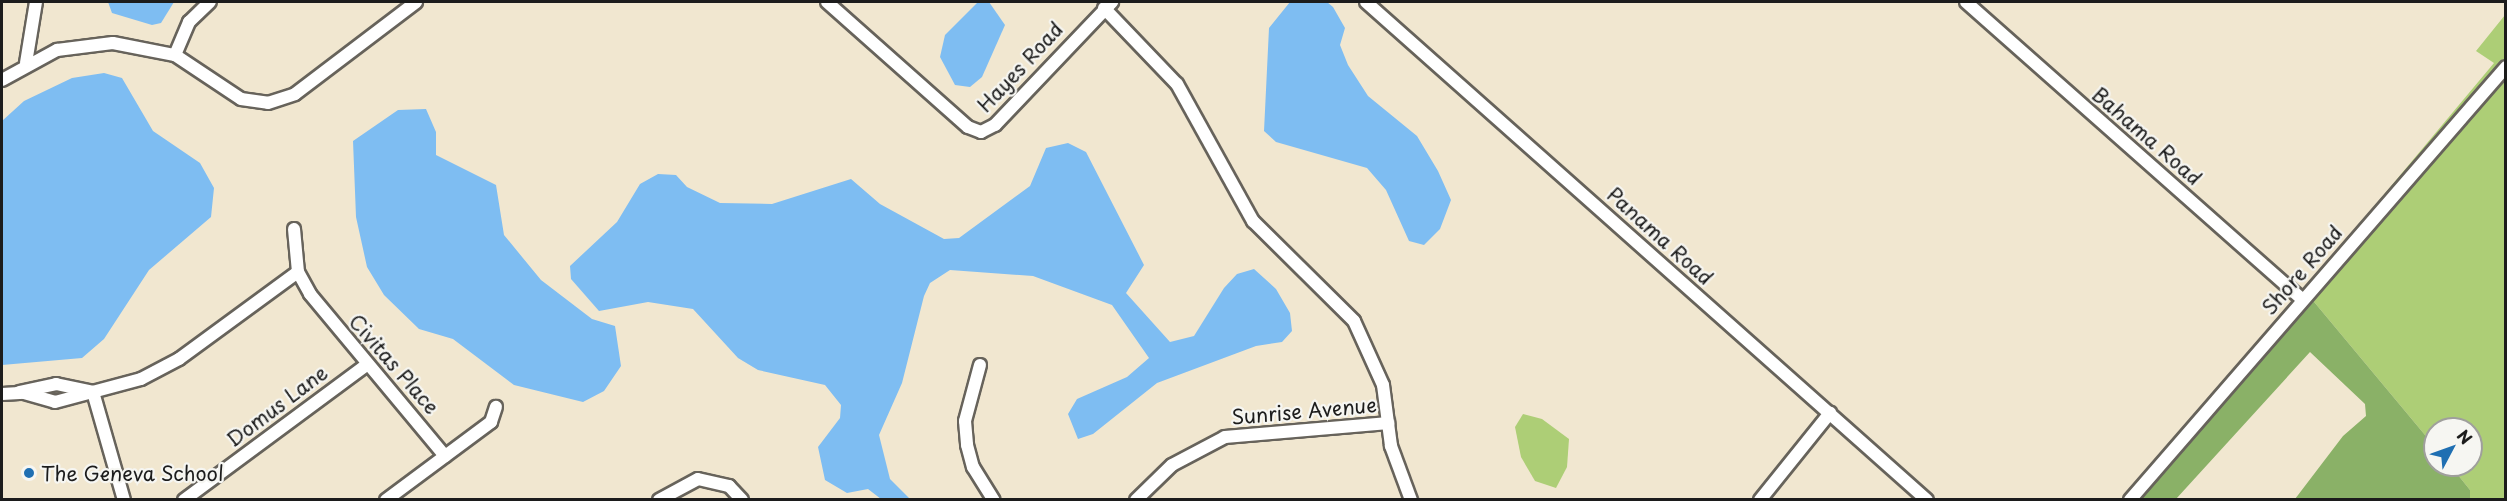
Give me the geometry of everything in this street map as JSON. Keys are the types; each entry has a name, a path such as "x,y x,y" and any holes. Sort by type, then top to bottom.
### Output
{"street":[{"path":"26,63 36,2"},
{"path":"175,55 189,22 210,2"},
{"path":"2,80 26,63 86,44 113,43 175,55 241,99 282,100 416,2"},
{"name":"Hayes Road","path":"827,2 968,127 981,132 995,125 1108,5"},
{"name":"Panama Road","path":"1366,2 1927,500"},
{"name":"Bahama Road","path":"1966,2 2302,299"},
{"path":"1108,5 1177,84 1253,221 1354,321 1383,384 1398,473 1411,500"},
{"name":"Shore Road","path":"2130,500 2505,67"},
{"path":"18,393 47,402 93,392 169,365 298,272 294,229"},
{"name":"Civitas Place","path":"298,272 365,366 402,399 445,456"},
{"name":"Domus Lane","path":"184,500 365,366"},
{"path":"980,366 965,421 967,446 973,467 994,500"},
{"path":"2,394 18,393 56,384 93,392"},
{"path":"93,392 124,500"},
{"path":"386,500 491,422 496,407"},
{"path":"1760,500 1830,413"},
{"name":"Sunrise Avenue","path":"1136,500 1172,465 1225,437 1388,423"},
{"path":"659,500 698,479 729,486 742,500"}],"green space":[{"path":"2505,15 2505,60 2305,289 2494,63 2476,51"},
{"path":"2505,74 2505,499 2470,499 2470,490 2460,477 2483,477 2483,417 2423,417 2423,433 2310,297"},
{"path":"2310,297 2423,433 2423,477 2460,477 2470,490 2470,499 2295,499 2343,436 2366,416 2365,404 2310,352 2176,499 2136,500"},
{"path":"1523,414 1542,419 1569,439 1567,467 1556,488 1535,481 1521,457 1515,427"}],"water":[{"path":"108,2 174,2 161,23 152,25 112,13"},
{"path":"978,2 989,2 1005,25 982,77 970,87 955,85 940,57 945,35"},
{"path":"1290,2 1327,2 1333,7 1345,28 1340,45 1348,65 1368,96 1417,136 1438,171 1451,200 1440,229 1424,245 1409,241 1386,190 1367,168 1276,142 1264,131 1269,28"},
{"path":"104,73 122,78 153,131 200,163 214,188 211,217 149,270 104,339 82,358 2,365 2,121 24,101 72,78"},
{"path":"426,109 436,132 436,155 496,185 504,235 541,280 592,319 615,326 621,366 604,391 583,402 514,385 453,339 419,329 384,295 367,267 356,217 353,141 398,110"},
{"path":"1068,143 1086,152 1144,265 1126,293 1170,342 1194,336 1224,288 1237,274 1254,269 1276,289 1290,313 1292,331 1282,342 1256,346 1157,383 1093,434 1078,439 1068,414 1077,399 1127,377 1149,358 1112,305 1033,276 950,270 930,283 924,296 902,383 879,435 890,479 910,499 881,499 868,489 847,493 825,480 818,447 840,418 841,405 825,385 758,370 738,358 693,309 648,302 599,311 571,279 570,266 617,222 640,184 658,174 676,175 687,187 720,203 772,204 851,179 880,204 944,239 959,238 1030,186 1046,148"}],"place":[{"name":"The Geneva School","path":"29,473"}]}
